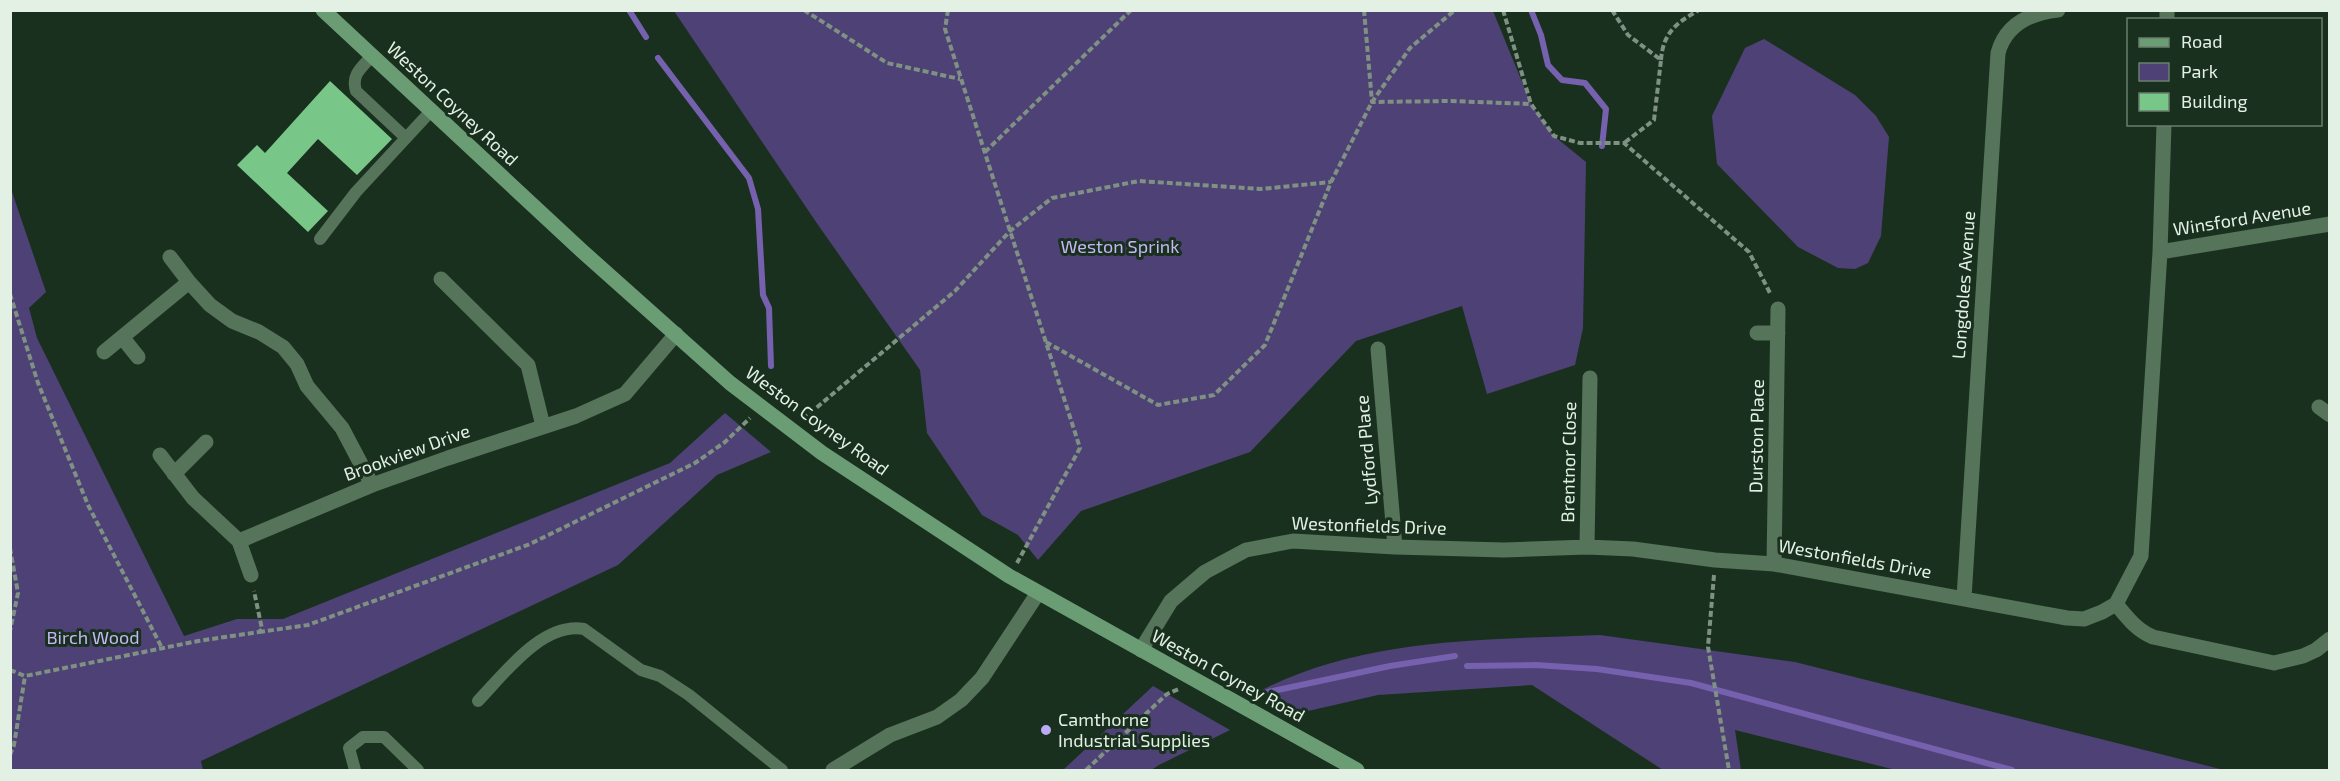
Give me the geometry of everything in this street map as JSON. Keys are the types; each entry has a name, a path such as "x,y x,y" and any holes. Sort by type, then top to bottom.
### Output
{"street":[{"name":"Weston Coyney Road","path":"323,10 582,251 730,383 822,453 1009,576 1357,771"},
{"name":"Longdoles Avenue","path":"1964,598 1998,53 2020,14 2058,10"},
{"path":"2164,126 2160,252 2141,556 2116,604 2132,624 2143,633 2253,660 2274,663 2303,656 2316,650 2330,639"},
{"name":"Winsford Avenue","path":"2160,252 2330,224"},
{"path":"170,257 210,305 232,321 259,332 283,347 297,364 307,386 342,428 372,485"},
{"path":"441,279 528,365 543,426"},
{"path":"104,352 189,282"},
{"name":"Durston Place","path":"1774,564 1778,309"},
{"path":"1757,333 1778,333"},
{"name":"Brookview Drive","path":"238,540 372,485 576,416 625,394 676,334"},
{"path":"122,337 138,357"},
{"name":"Lydford Place","path":"1378,349 1395,547"},
{"name":"Brentnor Close","path":"1587,547 1590,378"},
{"path":"174,474 206,442"},
{"path":"159,455 193,498 238,540 251,575"},
{"name":"Westonfields Drive","path":"1141,650 1171,601 1205,572 1246,550 1293,541 1504,550 1587,547 1633,549 1715,560 1774,564 2084,620 2116,604"},
{"path":"832,771 890,735 937,717 961,700 982,678 1038,593"}],"lane":[{"path":"372,56 356,74 354,81 356,92 406,138"},
{"path":"320,239 356,192 431,111"},
{"path":"478,701 530,646 575,627 584,629 641,670 660,676 689,695 782,771"},
{"path":"355,771 349,748 363,738 384,738 418,771"}],"path":[{"path":"804,10 887,63 961,79"},
{"path":"948,10 945,29 1080,448 1009,576"},
{"path":"985,152 1131,10"},
{"path":"1364,10 1372,102"},
{"path":"1046,342 1158,405 1214,395 1265,345 1331,182 1372,102 1410,48 1455,10"},
{"path":"1503,10 1531,104 1554,136 1580,143 1624,143 1654,120 1662,43 1672,28 1700,10"},
{"path":"1612,10 1628,35 1660,60"},
{"path":"1372,102 1451,101 1531,104"},
{"path":"1624,143 1749,252 1778,309"},
{"path":"791,429 955,291 1010,231 1052,198 1139,181 1261,189 1331,182"},
{"path":"10,294 38,382 88,505 162,648"},
{"path":"10,670 25,676 162,648 308,625 530,544 695,464 725,442 762,407"},
{"path":"10,548 18,592 10,631"},
{"path":"1715,560 1708,647 1730,771"},
{"path":"251,575 262,629 259,632"},
{"path":"10,755 14,745 25,676"},
{"path":"1086,771 1167,694 1196,681"}],"green space":[{"name":"Weston Sprink","path":"674,11 1493,11 1531,104 1554,136 1586,162 1583,328 1575,365 1487,394 1462,306 1356,341 1250,452 1081,511 1038,560 1018,535 982,515 927,433 920,370 816,222"},
{"path":"1764,39 1855,95 1876,116 1889,137 1881,236 1868,263 1855,269 1838,268 1798,247 1717,164 1712,116 1745,48"},
{"name":"Birch Wood","path":"10,186 46,292 29,308 37,338 184,636 237,619 283,619 670,463 725,413 771,452 717,475 618,565 201,761 203,770 11,770"},
{"path":"1600,635 1795,662 2224,770 1896,770 1735,730 1741,770 1663,770 1532,685 1378,695 1295,714 1258,692 1298,674 1382,651 1469,641"},
{"path":"1153,686 1230,730 1151,770 1063,770"}],"building":[{"path":"330,81 392,139 357,175 318,139 287,173 328,211 308,232 237,165 257,145 265,153"}],"waterway":[{"path":"629,10 646,37"},
{"path":"1531,10 1541,35 1548,65 1562,80 1585,83 1606,109 1602,146"},
{"path":"658,58 749,178 758,209 763,295 769,308 771,366"},
{"path":"1268,692 1390,666 1455,656"},
{"path":"1467,666 1536,665 1597,669 1691,683 2012,770"}],"place":[{"name":"Camthorne Industrial Supplies","path":"1046,730"}]}
